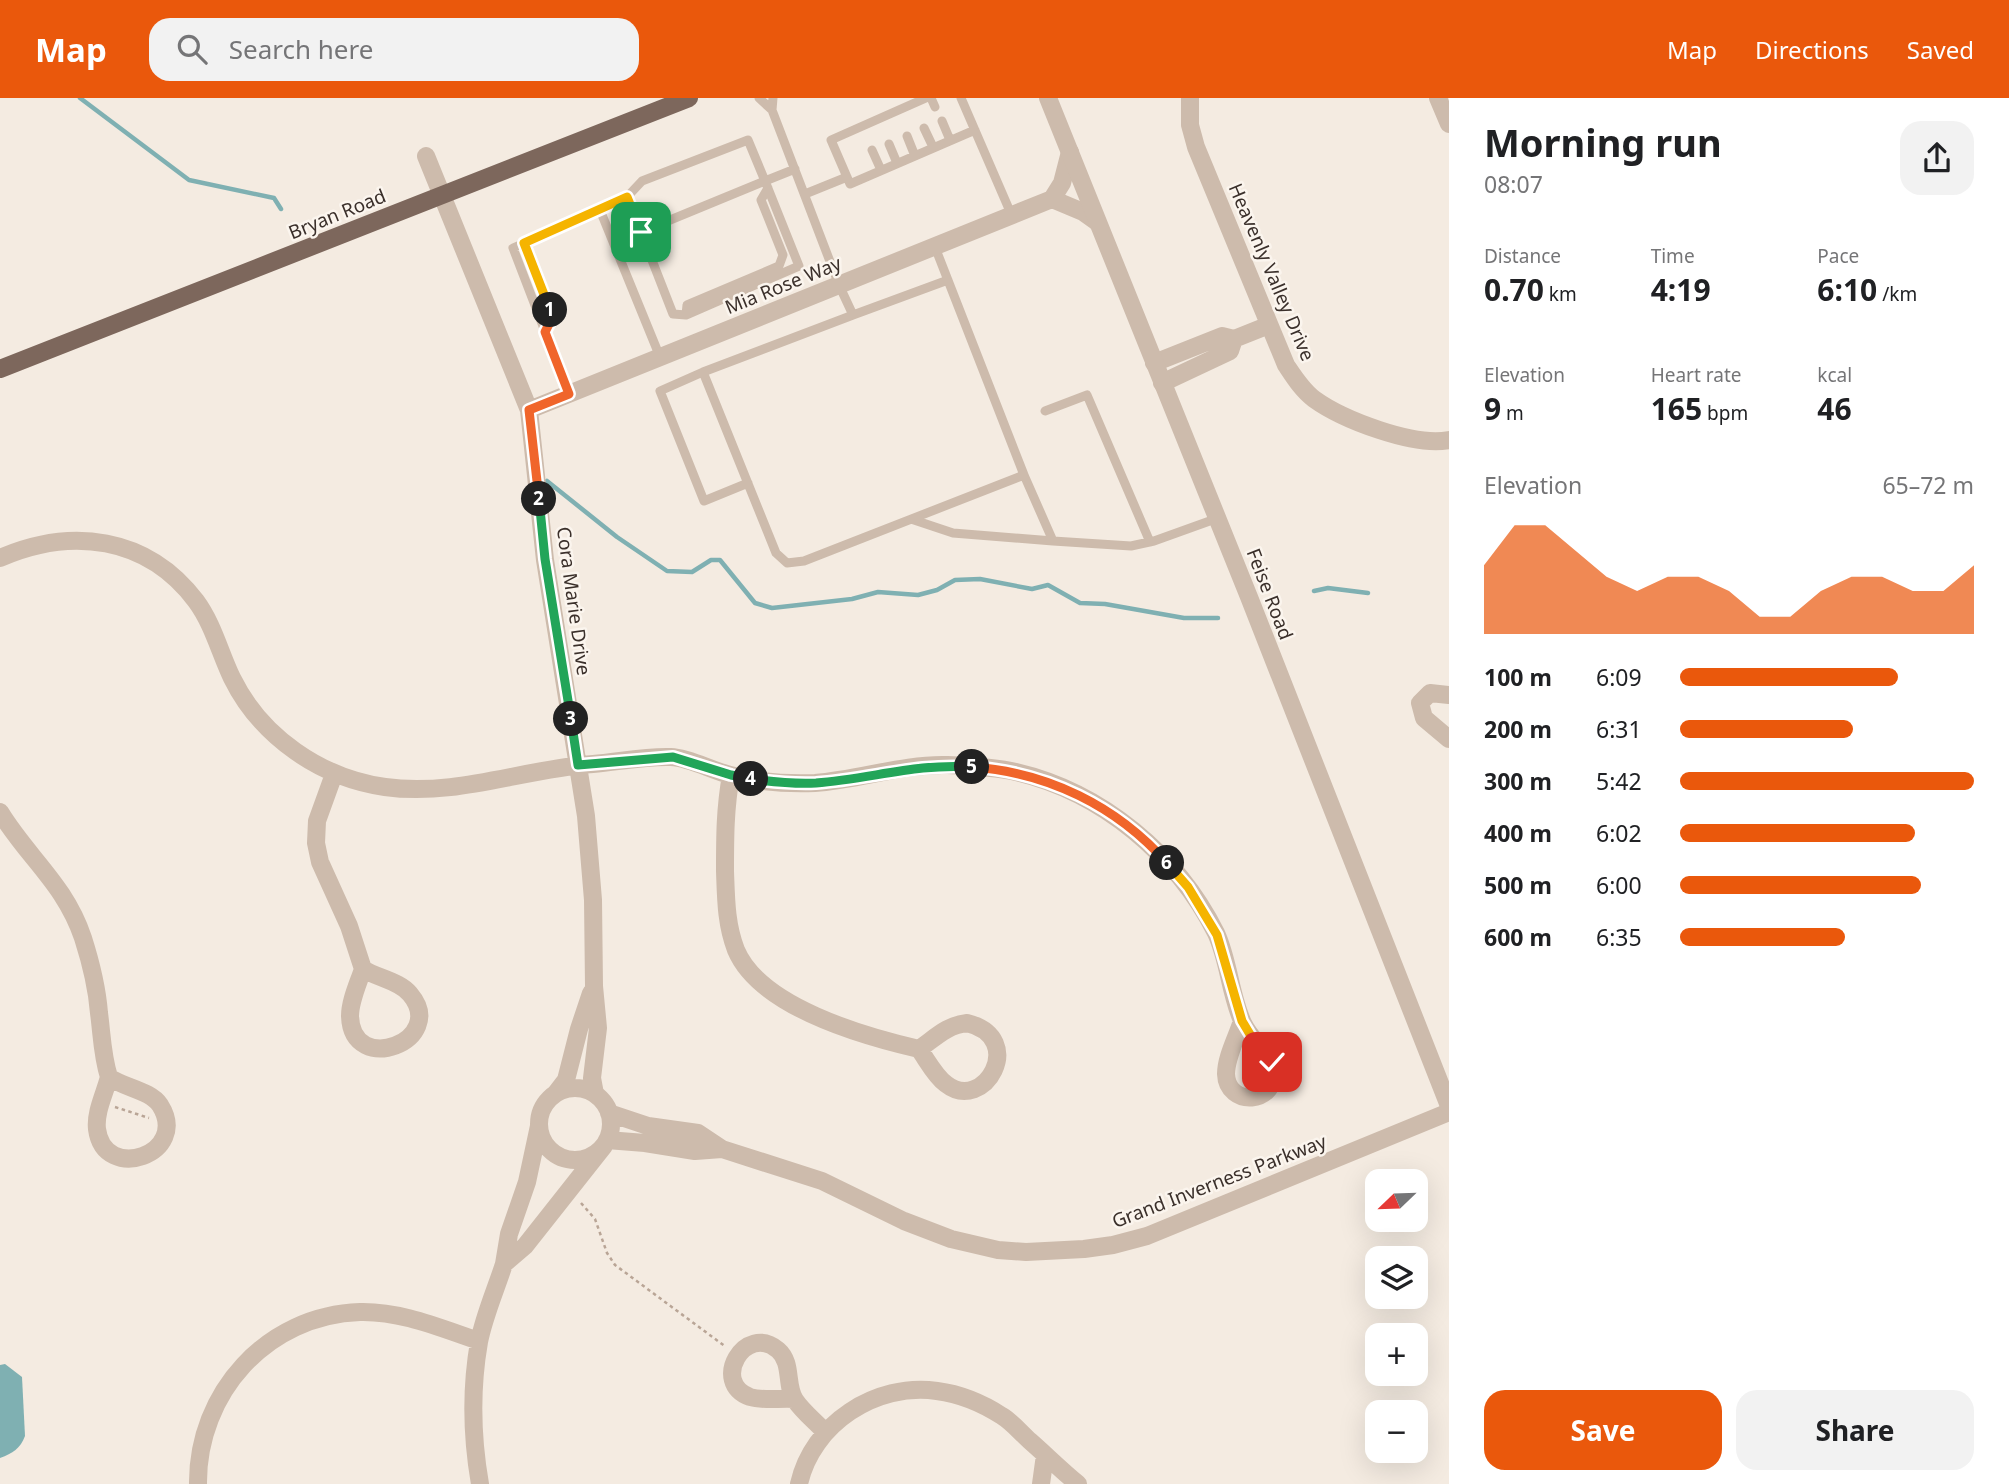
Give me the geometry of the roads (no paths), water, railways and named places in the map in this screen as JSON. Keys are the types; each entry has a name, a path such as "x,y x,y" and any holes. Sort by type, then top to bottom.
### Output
{"main road":[{"name":"Bryan Road","path":"0,369 689,98"}],"street":[{"name":"Feise Road","path":"1048,98 1449,1106"},
{"name":"Heavenly Valley Drive","path":"1190,98 1191,125 1196,147 1286,365 1298,384 1312,398 1333,411 1398,436 1420,441 1449,440"},
{"path":"1438,98 1449,124"},
{"path":"1070,152 1062,183 1052,199 1083,212 1097,222"},
{"name":"Cora Marie Drive","path":"426,156 529,410 545,559 586,816 593,900 594,986 598,1028 592,1078 595,1094"},
{"name":"Mia Rose Way","path":"529,410 1052,199"},
{"path":"1154,363 1222,336 1234,339 1269,325"},
{"path":"1162,383 1230,351 1234,339"},
{"path":"0,558 40,544 84,540 108,542 151,561 178,582 196,601 213,631 234,681 268,728 306,758 334,774 384,787 440,790 578,765 673,757 731,775 778,783 815,783 943,765 1015,772 1066,788 1108,811 1150,844 1188,887 1217,935 1242,1021"},
{"path":"1449,695 1430,693 1420,703 1424,718 1449,738"},
{"path":"334,774 317,821 316,843 320,862 349,926 363,969 350,1013 351,1024 362,1042 383,1049 404,1043 417,1024 415,1002 400,985 377,978 363,969"},
{"path":"731,775 725,811 726,913 737,953 746,968 772,992 817,1016 880,1040 919,1049 939,1078 947,1086 957,1090 968,1090 987,1082 997,1063 998,1052 994,1041 987,1032 967,1023 947,1028 919,1049"},
{"path":"0,812 55,882 83,937 95,977 101,1045 109,1077 97,1121 100,1140 105,1148 121,1158 141,1158 150,1154 163,1139 165,1123 160,1105 154,1098 109,1077"},
{"name":"Cora Marie Drive","path":"556,1093 566,1080 579,1029 594,986"},
{"path":"480,1484 474,1434 479,1341 504,1264 509,1234 527,1182 543,1107 556,1093 572,1088 595,1094 604,1102 609,1113 611,1126 606,1143 524,1246 504,1264"},
{"name":"Grand Inverness Parkway","path":"609,1113 648,1126 698,1133 722,1149 822,1181 904,1221 951,1239 998,1250 1027,1252 1113,1245 1147,1236 1449,1112"},
{"path":"539,1126 547,1146 565,1158 586,1158 606,1143"},
{"name":"Grand Inverness Parkway","path":"606,1143 645,1143 695,1151 722,1149"},
{"path":"198,1484 197,1462 207,1422 227,1384 248,1358 274,1339 299,1326 326,1316 360,1312 386,1314 411,1318 479,1341"},
{"path":"799,1484 802,1469 814,1445 854,1408 904,1391 934,1390 958,1395 1004,1417 1078,1484"},
{"path":"794,1399 825,1432"},
{"path":"1041,1484 1045,1455"}],"lane":[{"path":"758,98 772,110"},
{"path":"773,98 772,110 853,315"},
{"path":"926,98 896,111 881,123 864,131 831,140 850,184 975,130"},
{"path":"961,98 1012,216"},
{"path":"914,103 919,114"},
{"path":"896,111 901,121"},
{"path":"942,121 950,140"},
{"path":"924,128 933,147"},
{"path":"907,136 915,156"},
{"path":"569,394 513,248 627,197 642,181 748,140 799,266 686,316 673,314 627,197"},
{"path":"889,144 897,163"},
{"path":"872,150 881,170"},
{"path":"641,232 767,184 795,169"},
{"path":"804,194 847,177"},
{"path":"686,316 687,305 779,266 783,255 761,200 767,184"},
{"path":"600,210 660,358"},
{"path":"935,247 1024,475 1053,541"},
{"path":"748,483 704,501 660,391 703,372 948,280"},
{"path":"703,372 776,553 788,562 804,561 1024,475"},
{"path":"1045,411 1087,395 1150,542"},
{"path":"911,519 953,533 1131,546 1217,518"}],"water":[{"path":"5,1364 22,1377 25,1436 16,1450 0,1458 0,1365"}],"waterway":[{"path":"80,98 189,180 274,198 281,209"},
{"path":"547,481 617,537 667,571 692,572 711,560 720,560 755,603 772,608 852,599 878,592 918,595 937,590 955,580 980,579 1032,589 1048,585 1080,603 1105,604 1184,618 1218,618"},
{"path":"1314,591 1328,588 1368,593"}]}
